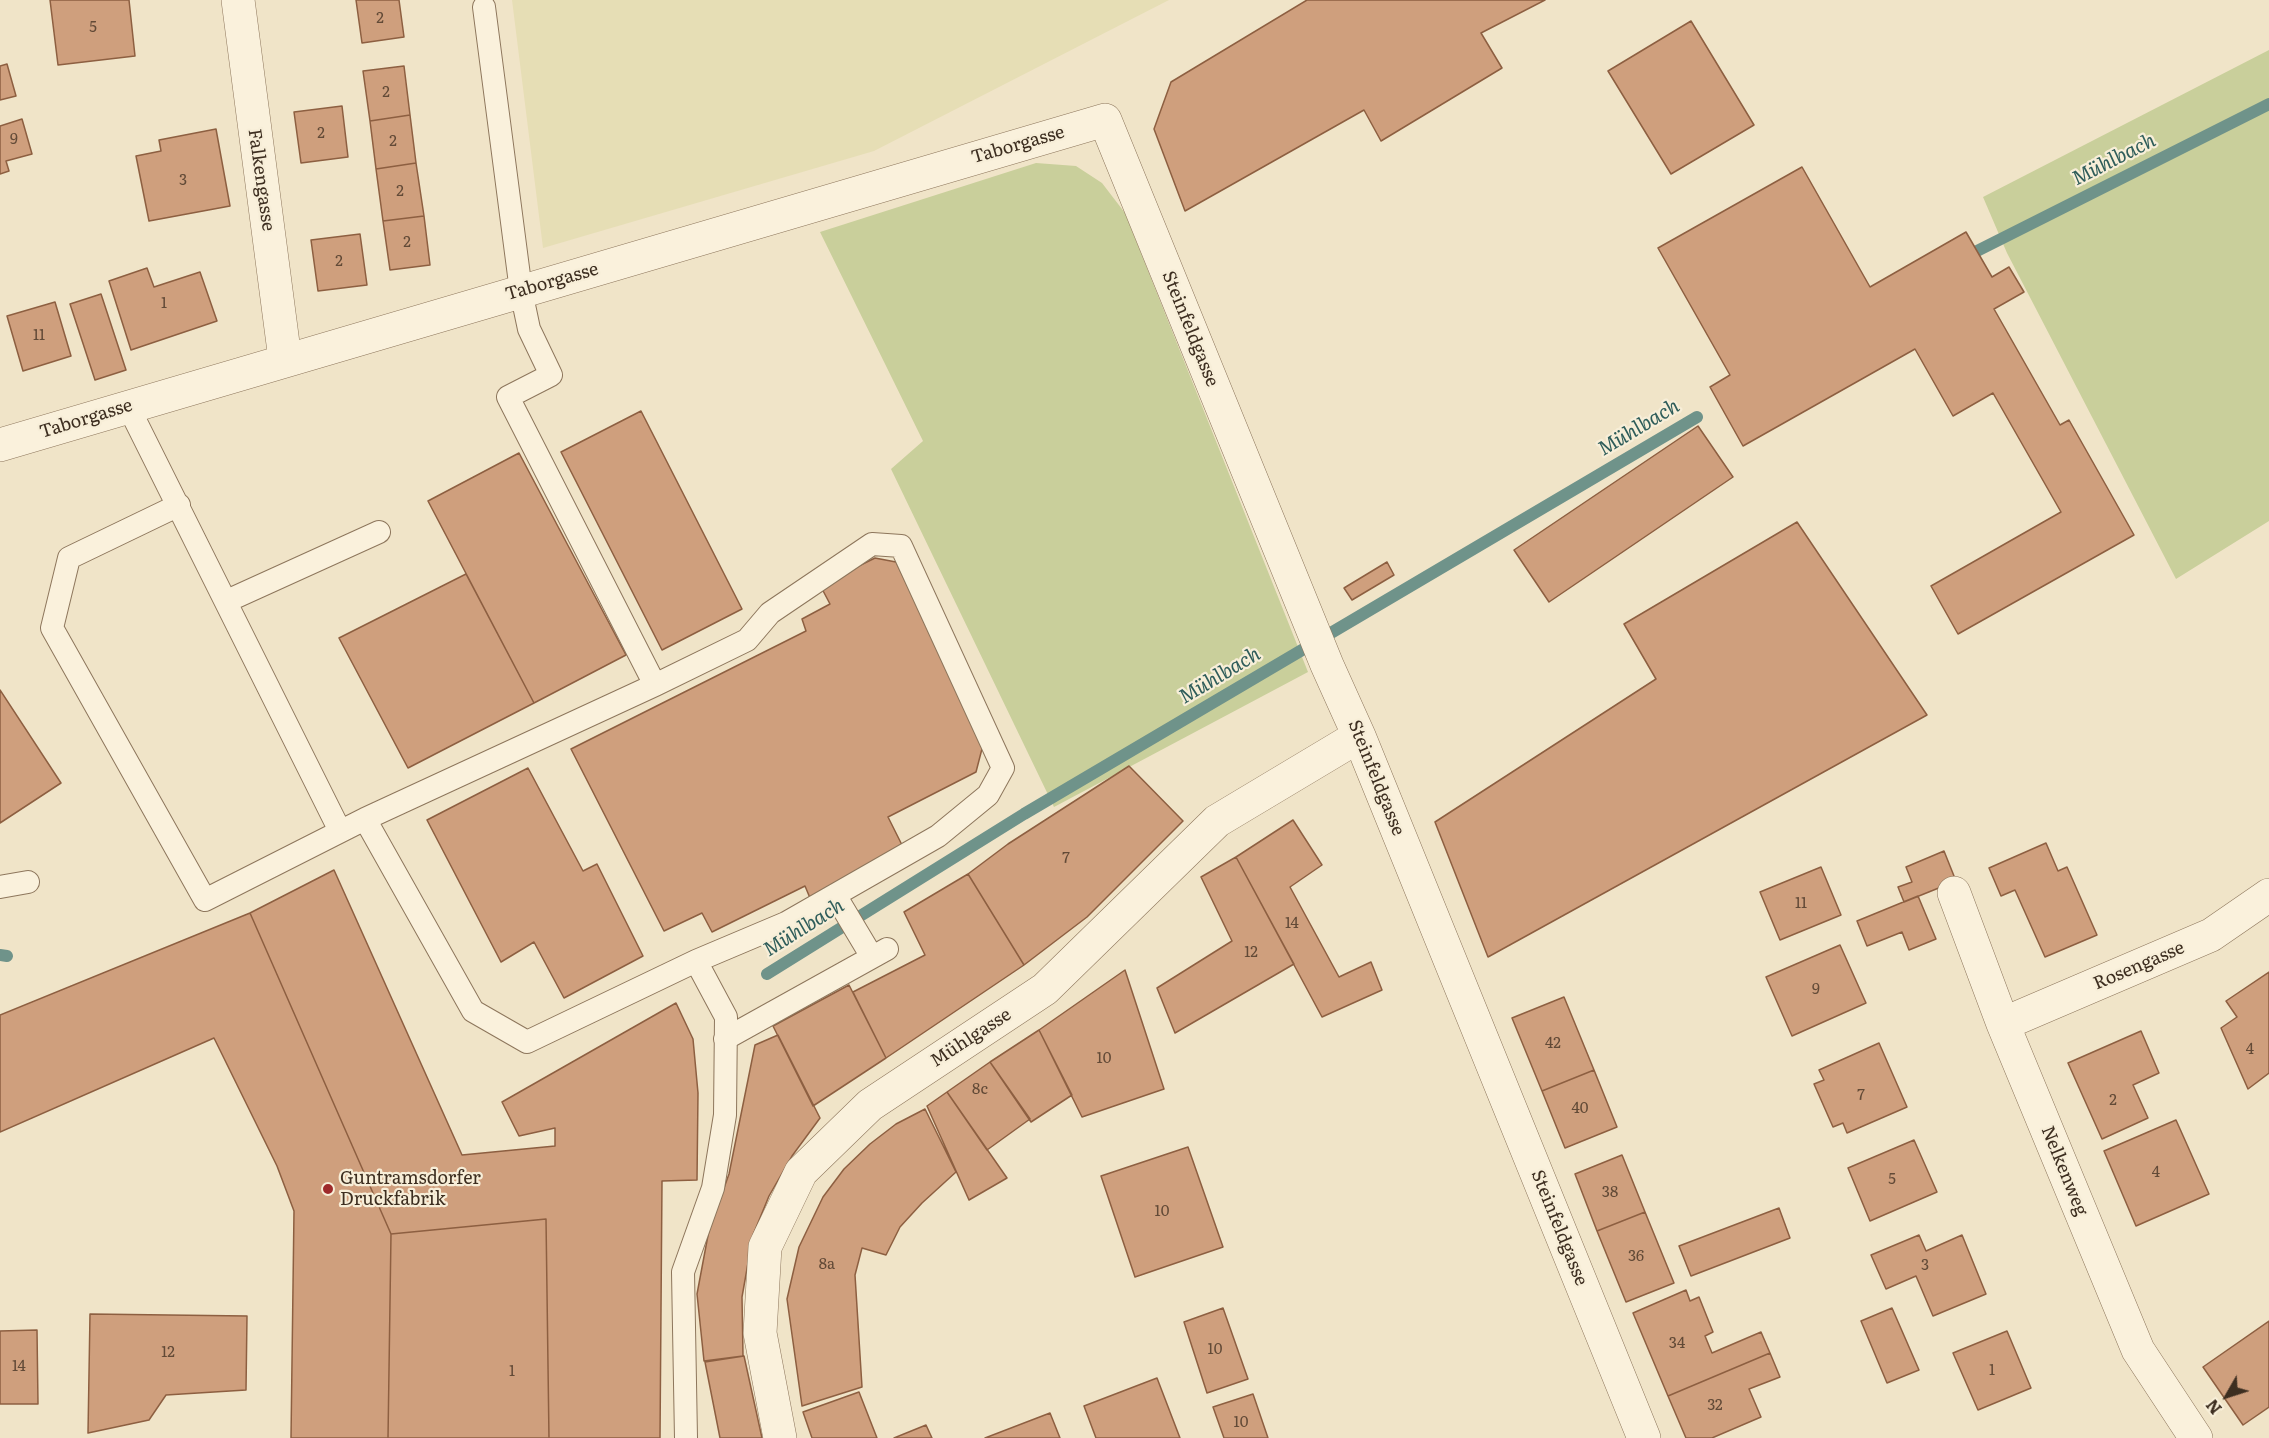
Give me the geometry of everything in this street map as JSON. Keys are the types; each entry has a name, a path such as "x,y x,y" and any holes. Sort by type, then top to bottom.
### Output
{"street":[{"name":"Falkengasse","path":"238,0 285,359"},
{"name":"Taborgasse","path":"0,445 285,359 1104,120"},
{"name":"Steinfeldgasse","path":"1104,120 1327,665 1359,736 1644,1438"},
{"name":"Mühlgasse","path":"780,1438 760,1333 765,1247 801,1172 870,1105 1045,989 1217,821 1359,736"},
{"name":"Nelkenweg","path":"1954,893 2003,1024 2138,1350 2196,1438"},
{"name":"Rosengasse","path":"2003,1024 2211,935 2269,895"}],"lane":[{"path":"484,7 521,291 530,329 551,375 508,397 656,685"},
{"path":"128,406 340,831"},
{"path":"179,505 69,558 52,628 205,900 365,819 656,685 747,640 770,613 872,544 901,546 1003,768 988,795 938,836 839,901 696,961 527,1042 473,1011 365,819"},
{"path":"227,601 379,532"},
{"path":"0,887 28,882"},
{"path":"726,1028 879,953 860,935 839,901"},
{"path":"686,1438 683,1272 713,1188 725,1115 726,1028 708,983 696,961"}],"shaded area":[{"path":"512,0 1169,0 874,151 543,248"}],"green space":[{"path":"2269,50 2269,521 2176,579 2007,253 1983,197"},
{"path":"1036,163 1076,166 1102,183 1125,213 1308,672 1054,807 891,469 923,441 820,232"}],"building":[{"path":"50,0 129,0 135,56 58,65"},
{"path":"356,0 399,0 404,37 362,43"},
{"path":"1307,0 1545,0 1481,33 1502,68 1381,141 1364,110 1185,211 1154,129 1171,82"},
{"path":"1691,21 1754,125 1671,174 1608,71"},
{"path":"7,64 16,96 0,100 0,66"},
{"path":"404,66 410,115 370,121 363,71"},
{"path":"342,106 348,157 301,163 294,112"},
{"path":"410,115 416,163 376,169 370,121"},
{"path":"22,119 32,154 6,161 9,171 0,174 0,126"},
{"path":"216,129 230,206 149,221 136,156 161,151 159,140"},
{"path":"416,163 424,216 383,221 376,169"},
{"path":"1802,167 1870,287 1966,232 1992,277 2009,267 2024,292 1994,309 2060,425 2069,420 2134,535 1958,634 1931,586 2061,512 1993,393 1953,416 1915,349 1743,446 1710,387 1730,375 1658,248"},
{"path":"424,216 430,265 390,270 383,221"},
{"path":"360,234 367,285 318,291 311,240"},
{"path":"147,268 154,287 200,272 217,321 131,350 109,281"},
{"path":"101,294 126,370 95,380 70,304"},
{"path":"55,302 71,356 23,371 7,316"},
{"path":"641,411 742,609 662,650 561,452"},
{"path":"1698,426 1733,477 1549,602 1514,550"},
{"path":"519,453 626,655 534,703 428,501"},
{"path":"1797,522 1927,715 1488,957 1435,822 1656,679 1624,624"},
{"path":"875,558 896,562 984,741 976,772 888,817 903,847 810,898 805,886 712,932 702,913 664,931 571,749 806,631 802,619 830,604 820,585"},
{"path":"1387,562 1394,575 1352,600 1344,588"},
{"path":"466,574 534,703 408,768 339,638"},
{"path":"0,690 61,783 0,823"},
{"path":"1129,766 1183,821 1087,917 1024,965 968,874 1008,844"},
{"path":"528,768 583,871 597,864 643,956 564,998 534,942 501,962 427,820"},
{"path":"1293,820 1322,865 1290,887 1339,977 1371,962 1382,990 1322,1017 1236,857"},
{"path":"2046,843 2058,871 2067,867 2097,935 2045,957 2015,890 2001,896 1989,868"},
{"path":"1944,851 1956,881 1904,902 1898,887 1912,882 1906,867"},
{"path":"1236,857 1294,964 1175,1033 1157,988 1232,941 1201,877"},
{"path":"1821,867 1841,915 1780,940 1760,892"},
{"path":"334,870 462,1155 555,1146 555,1128 519,1136 502,1102 676,1003 693,1039 698,1093 697,1180 662,1181 660,1438 549,1438 546,1219 391,1234 250,913"},
{"path":"968,874 1024,965 886,1058 853,992 925,955 904,912"},
{"path":"1918,896 1936,939 1909,950 1902,932 1867,946 1857,921"},
{"name":"Guntramsdorfer Druckfabrik","path":"250,913 391,1234 388,1438 291,1438 294,1211 277,1166 214,1038 0,1132 0,1015"},
{"path":"1840,945 1866,1003 1792,1036 1766,977"},
{"path":"1125,970 1164,1089 1082,1117 1039,1030"},
{"path":"2269,972 2269,1073 2248,1089 2221,1028 2237,1017 2226,1001"},
{"path":"849,985 886,1058 813,1106 773,1026"},
{"path":"1564,997 1594,1070 1542,1091 1512,1018"},
{"path":"1039,1030 1072,1095 1031,1122 990,1062"},
{"path":"2141,1031 2159,1073 2133,1085 2148,1118 2102,1139 2068,1063"},
{"path":"778,1035 820,1118 792,1156 769,1196 753,1235 742,1297 743,1356 704,1361 697,1294 709,1230 729,1174 755,1045"},
{"path":"1879,1043 1907,1107 1847,1133 1843,1123 1833,1127 1814,1084 1824,1080 1819,1070"},
{"path":"990,1062 1030,1119 987,1150 947,1092"},
{"path":"1594,1070 1617,1127 1565,1148 1542,1091"},
{"path":"947,1092 1007,1178 969,1200 927,1106"},
{"path":"925,1109 956,1172 900,1227 886,1255 862,1248 855,1275 862,1387 802,1406 787,1299 799,1247 823,1197 844,1169 870,1144 896,1124"},
{"path":"2176,1120 2209,1194 2136,1226 2104,1151"},
{"path":"1914,1140 1937,1192 1870,1221 1848,1168"},
{"path":"1188,1147 1223,1247 1135,1277 1101,1176"},
{"path":"1622,1155 1645,1212 1597,1231 1575,1174"},
{"path":"1779,1208 1790,1238 1691,1276 1679,1246"},
{"path":"1645,1212 1674,1283 1626,1302 1597,1231"},
{"path":"546,1219 549,1438 388,1438 391,1234"},
{"path":"1919,1235 1926,1251 1962,1235 1986,1294 1933,1316 1916,1276 1886,1289 1871,1255"},
{"path":"1686,1290 1690,1301 1699,1297 1713,1332 1705,1336 1712,1353 1761,1332 1770,1353 1668,1396 1633,1313"},
{"path":"1223,1308 1248,1379 1207,1393 1184,1322"},
{"path":"1892,1308 1919,1370 1887,1383 1861,1321"},
{"path":"90,1314 247,1316 246,1390 166,1395 149,1420 88,1433"},
{"path":"2269,1321 2269,1407 2243,1425 2203,1367"},
{"path":"37,1330 38,1404 0,1404 0,1331"},
{"path":"2007,1331 2031,1388 1978,1410 1953,1353"},
{"path":"1770,1353 1780,1377 1749,1389 1761,1417 1712,1438 1686,1438 1668,1396"},
{"path":"744,1356 762,1438 720,1438 705,1362"},
{"path":"1157,1378 1180,1438 1096,1438 1084,1406"},
{"path":"859,1392 877,1438 812,1438 803,1412"},
{"path":"1253,1394 1268,1438 1224,1438 1213,1407"},
{"path":"1050,1413 1060,1438 985,1438"},
{"path":"926,1425 932,1438 894,1438"}],"waterway":[{"name":"Mühlbach","path":"1977,251 2269,104"},
{"name":"Mühlbach","path":"767,974 1024,814 1697,417"},
{"name":"Mühlbach","path":"0,955 7,956"}],"place":[{"name":"Guntramsdorfer Druckfabrik","path":"328,1189"}]}
